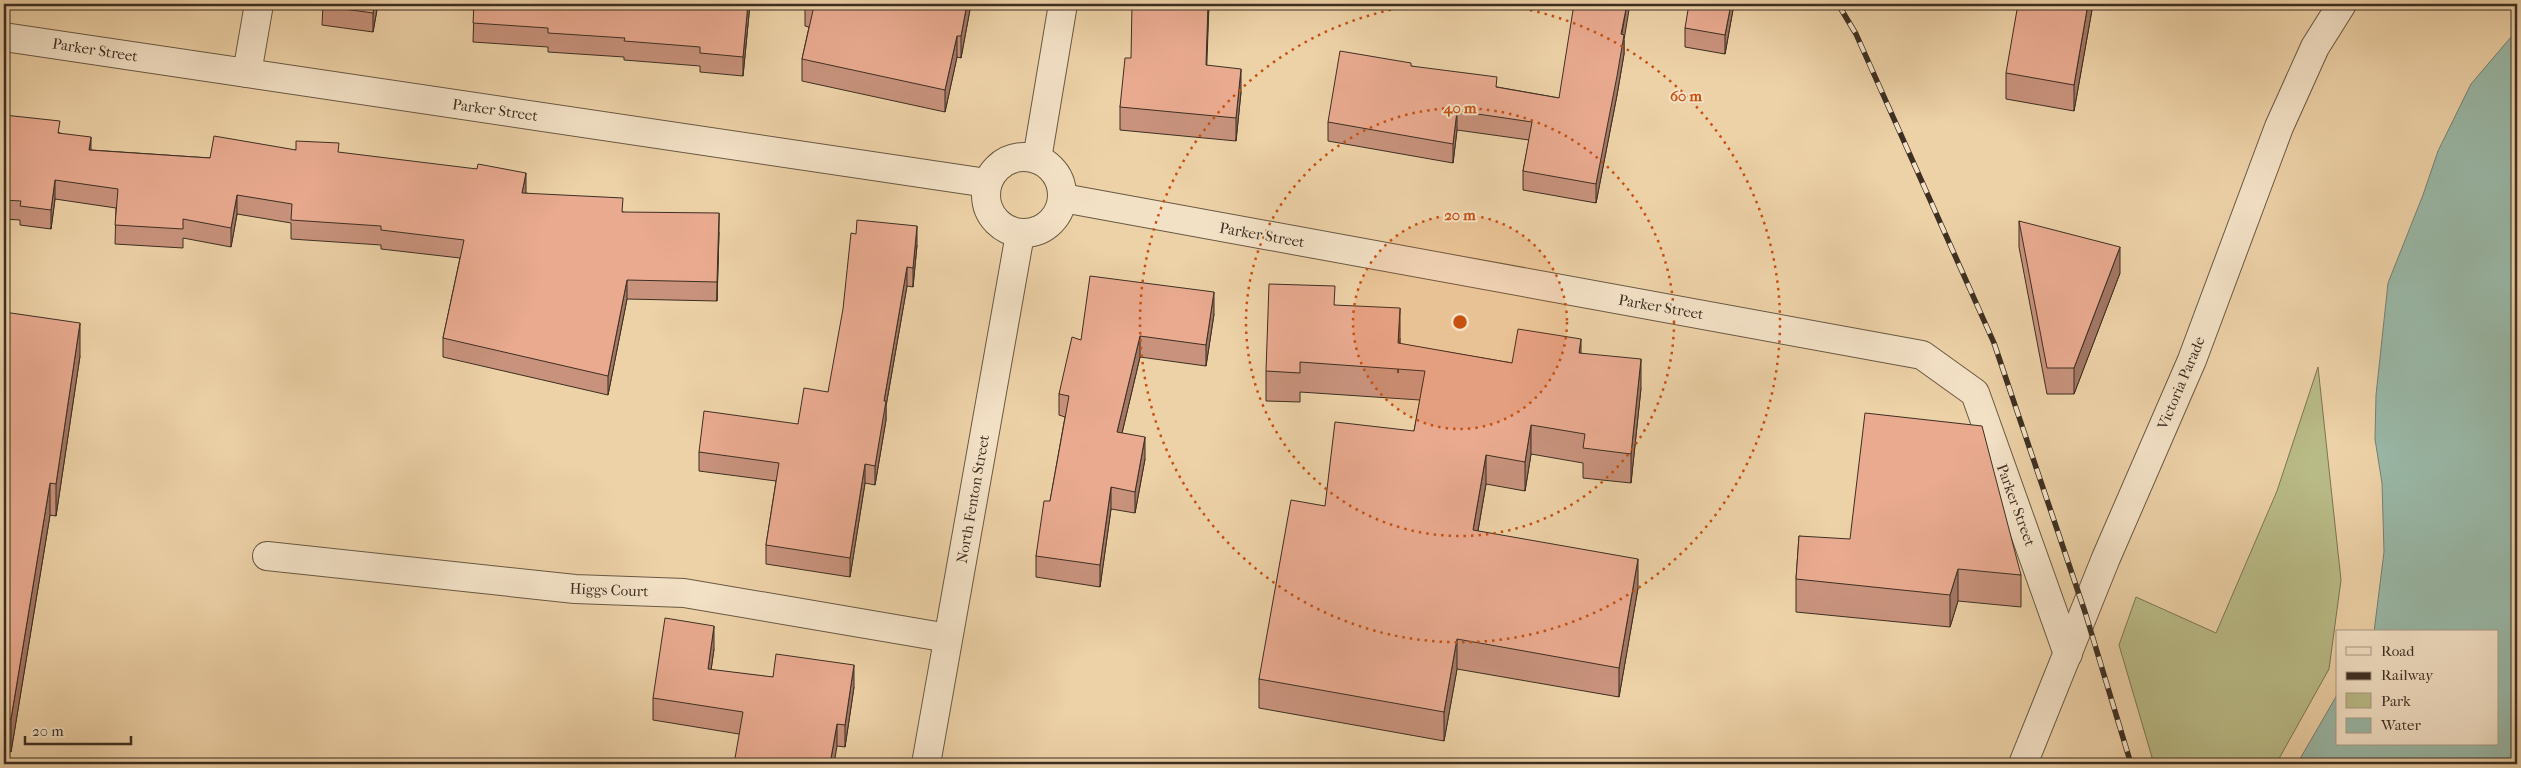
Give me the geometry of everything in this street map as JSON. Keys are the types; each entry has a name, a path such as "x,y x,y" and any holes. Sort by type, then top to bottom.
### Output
{"street":[{"path":"247,73 259,4"},
{"path":"1037,159 1063,4"},
{"name":"Victoria Parade","path":"2023,764 2106,558 2192,360 2279,127 2315,47 2342,4"},
{"name":"Parker Street","path":"4,37 987,183"},
{"path":"1024,157 1037,159 1049,166 1057,175 1062,188 1063,198 1059,212 1051,223 1040,230 1020,234 1007,230 996,222 988,211 985,197 987,183 999,166 1011,159 1024,157"},
{"name":"Parker Street","path":"1063,198 1922,355 1975,393 2068,654"},
{"name":"North Fenton Street","path":"926,764 1020,234"},
{"name":"Higgs Court","path":"267,556 575,589 684,593 948,638"}],"green space":[{"path":"2318,367 2341,580 2329,669 2276,764 2154,764 2119,645 2136,597 2216,633 2277,491"}],"water":[{"path":"2517,30 2517,764 2297,764 2336,697 2336,746 2498,746 2498,630 2374,630 2384,552 2382,483 2375,439 2376,395 2388,283 2423,195 2438,151 2471,84"}],"building":[{"path":"323,4 375,4 373,13 322,6"},
{"path":"474,4 748,4 743,57 700,53 700,47 624,41 625,38 548,33 548,28 473,23"},
{"path":"805,4 967,4 961,36 957,36 945,90 802,59 814,6"},
{"path":"1132,4 1208,4 1206,65 1241,69 1236,118 1120,107 1125,58 1131,58"},
{"path":"1574,4 1627,4 1621,34 1624,35 1617,76 1596,184 1523,171 1532,122 1457,111 1453,144 1328,122 1340,51 1411,63 1411,66 1497,77 1496,87 1559,98"},
{"path":"1689,4 1731,4 1725,35 1685,28"},
{"path":"2018,4 2088,4 2074,85 2006,73"},
{"path":"4,115 60,121 58,133 91,137 89,150 210,158 214,136 296,150 296,141 339,143 338,152 477,169 478,164 526,173 522,193 623,198 622,212 719,213 717,282 627,280 608,376 443,338 464,240 381,230 381,226 291,220 292,204 237,195 231,228 183,219 183,229 115,225 118,189 55,180 51,210 20,206 21,201 4,200"},
{"path":"857,220 917,226 913,268 907,267 875,466 865,464 850,558 766,545 779,463 699,452 704,411 798,424 804,388 828,392 843,309 851,233 856,234"},
{"path":"2019,221 2120,247 2074,368 2047,368"},
{"path":"1090,276 1214,292 1206,345 1140,336 1117,432 1145,437 1135,492 1111,487 1100,565 1036,556 1044,501 1050,501 1069,396 1059,394 1072,337 1081,340"},
{"path":"1269,284 1335,286 1334,305 1400,308 1398,343 1512,363 1518,329 1581,339 1579,353 1641,359 1631,454 1583,448 1585,434 1531,425 1525,462 1486,455 1473,530 1638,559 1619,668 1457,639 1444,712 1259,679 1291,500 1325,506 1335,422 1414,431 1425,371 1300,362 1300,373 1266,371"},
{"path":"4,312 80,323 56,484 50,483 11,719 4,718"},
{"path":"1865,413 1982,426 2021,575 1958,569 1950,595 1796,579 1799,536 1850,539"},
{"path":"665,618 714,626 708,669 773,677 776,654 854,665 845,725 837,724 830,764 734,764 743,712 653,698"}],"railway":[{"path":"1838,4 1856,34 1994,343 2085,612 2131,764"}]}
